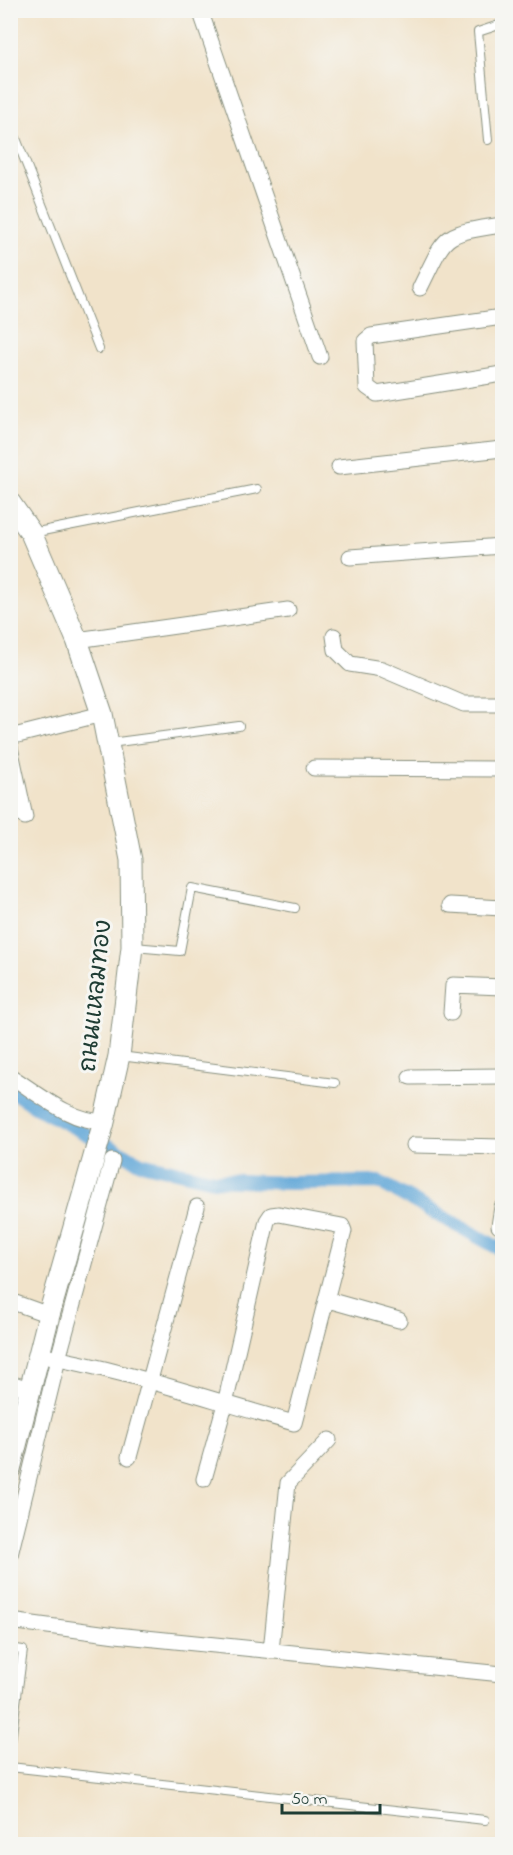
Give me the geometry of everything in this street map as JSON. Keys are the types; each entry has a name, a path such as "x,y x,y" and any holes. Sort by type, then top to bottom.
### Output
{"main road":[{"name":"ถนนแหลมทอง","path":"10,503 31,533 77,640 102,714 131,860 132,947 119,1056 103,1127 103,1159 49,1315 48,1357 20,1386 10,1469"}],"street":[{"path":"200,10 320,357"},
{"path":"420,288 447,238 464,231 502,225"},
{"path":"502,317 371,336 365,341 363,349 367,387 377,394 502,374"},
{"path":"339,467 502,449"},
{"path":"350,557 502,546"},
{"path":"77,640 288,610"},
{"path":"334,636 336,650 350,664 382,669 464,704 502,704"},
{"path":"10,737 102,714"},
{"path":"10,747 26,817"},
{"path":"314,768 502,769"},
{"path":"450,906 502,908"},
{"path":"451,1013 453,985 502,987"},
{"path":"10,1076 69,1113 103,1127"},
{"path":"410,1077 502,1076"},
{"path":"414,1145 502,1146"},
{"path":"10,1555 48,1357 103,1159"},
{"path":"129,1458 197,1207"},
{"path":"499,1226 502,1208"},
{"path":"48,1357 150,1383 225,1404 294,1424 328,1300 344,1231 342,1226 279,1214 271,1215 267,1221 225,1404 204,1479"},
{"path":"328,1300 399,1320"},
{"path":"10,1301 49,1315"},
{"path":"271,1651 288,1484 329,1440"},
{"path":"10,1621 116,1635 502,1674"}],"lane":[{"path":"488,140 478,32 502,24"},
{"path":"10,123 99,349"},
{"path":"31,533 257,489"},
{"path":"108,743 239,726"},
{"path":"132,947 180,951 192,888 295,908"},
{"path":"119,1056 335,1083"},
{"path":"10,1648 23,1650 10,1749"},
{"path":"10,1767 485,1820"}],"waterway":[{"path":"10,1090 34,1106 141,1163 214,1180 289,1183 379,1182 502,1250"}]}
